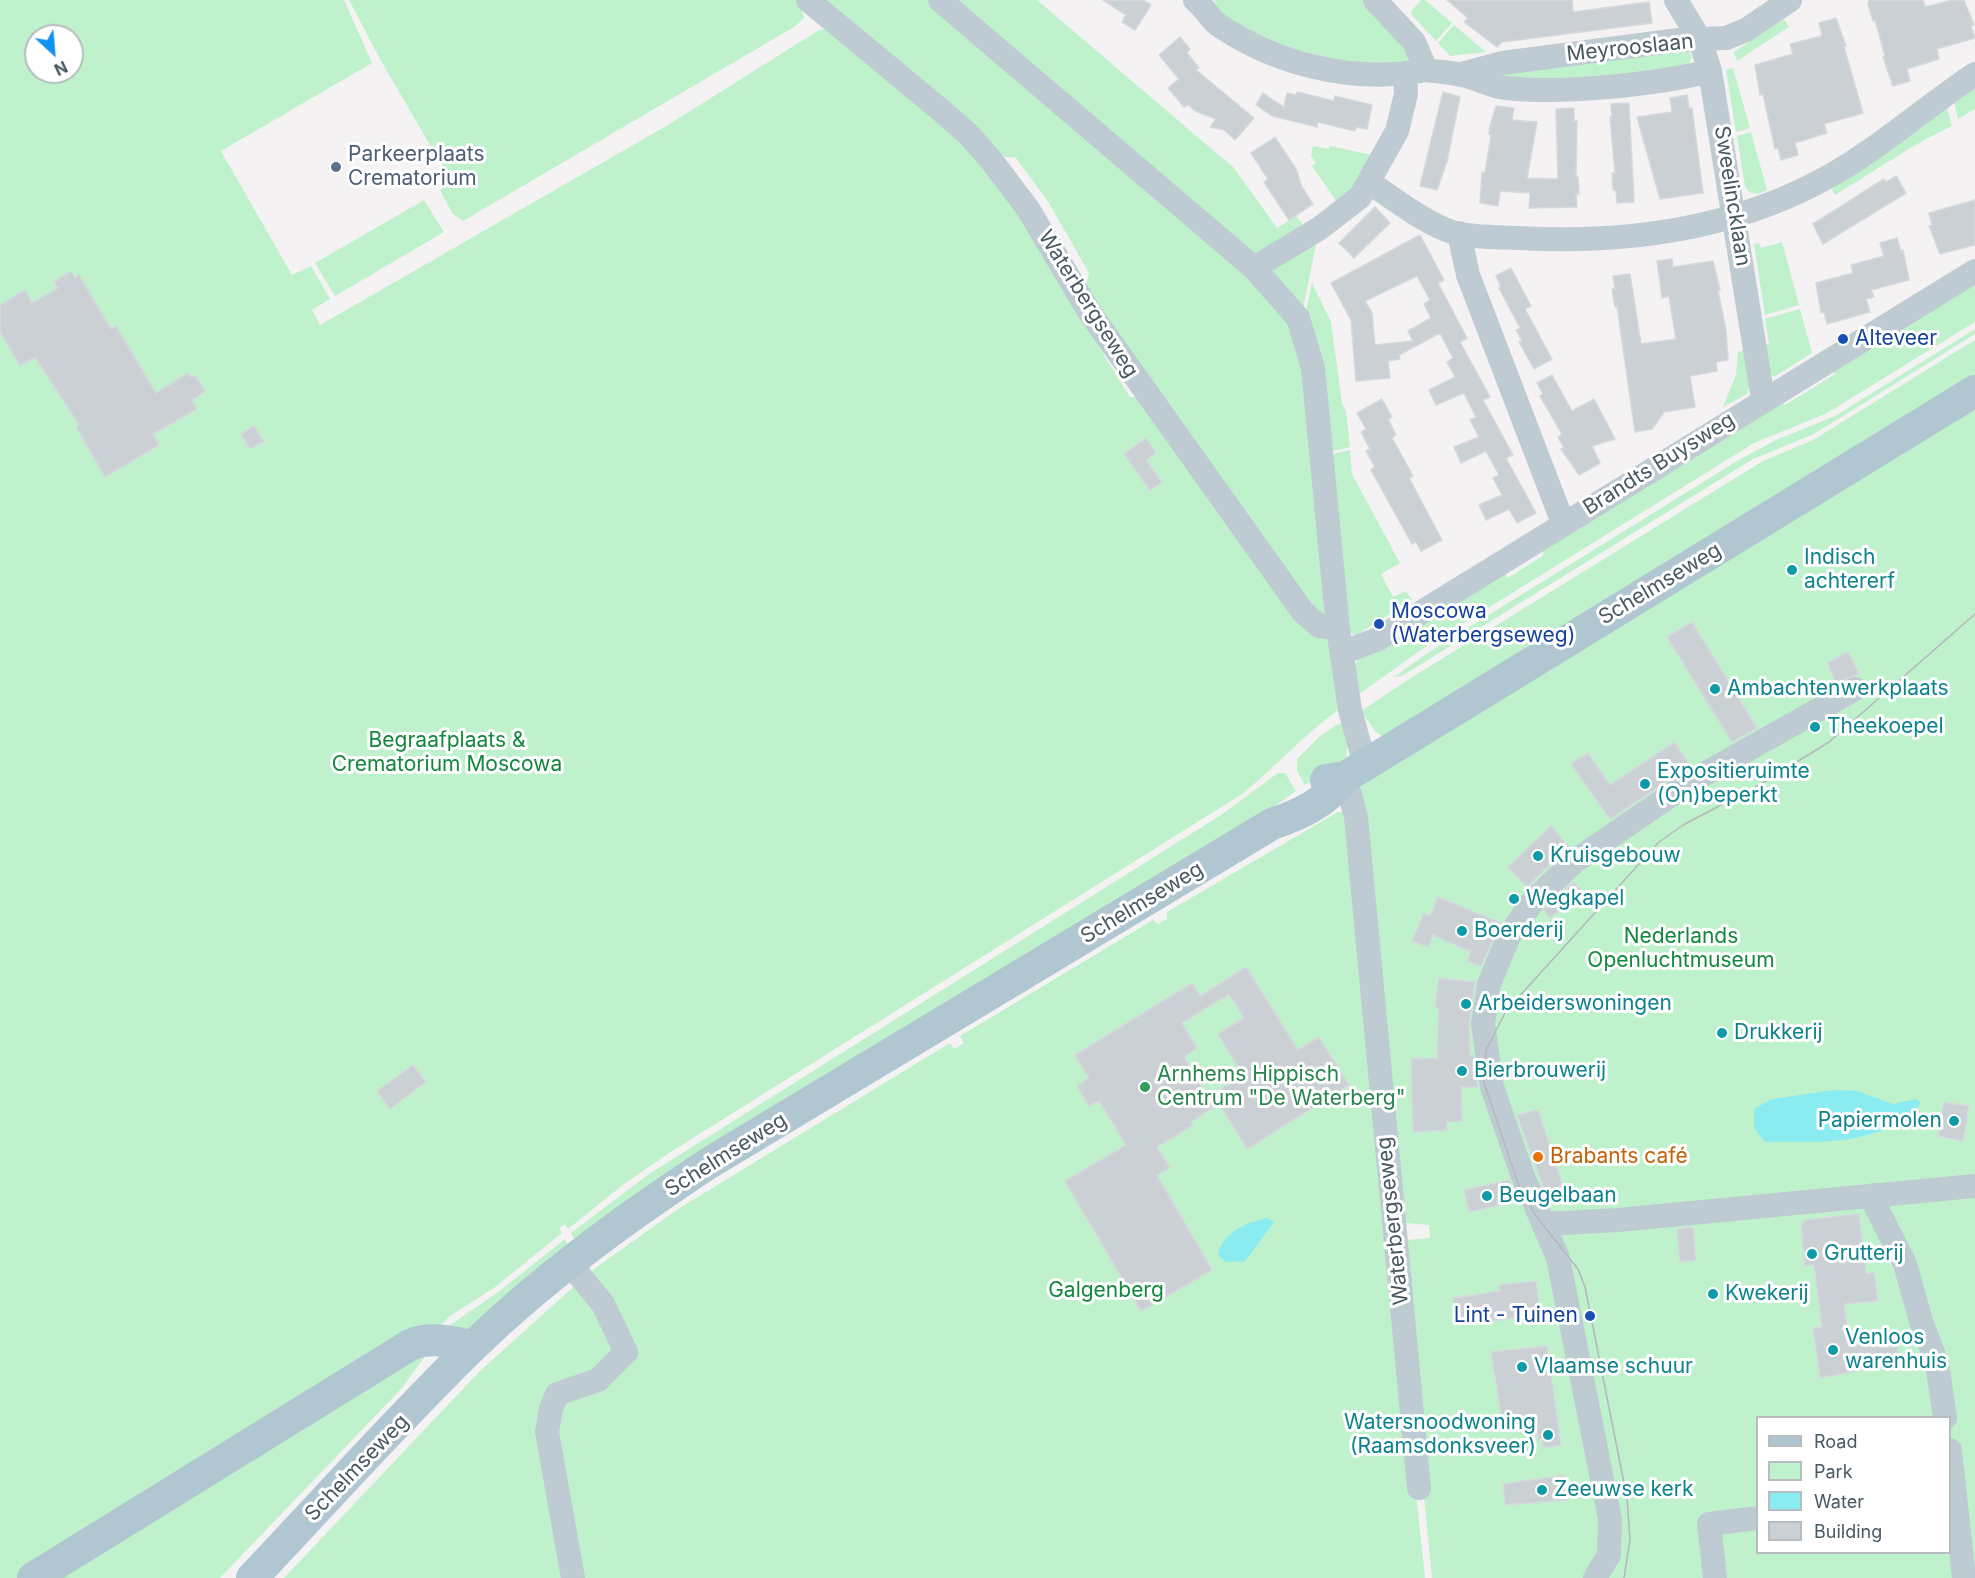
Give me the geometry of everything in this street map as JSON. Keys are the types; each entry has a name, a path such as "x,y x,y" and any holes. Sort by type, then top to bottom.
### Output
{"main road":[{"name":"Schelmseweg","path":"252,1578 472,1346 576,1257 645,1206 710,1163 1272,824 1289,802 1325,780 1355,771 1975,391"},
{"path":"33,1578 423,1339 437,1339 472,1346"}],"street":[{"name":"Waterbergseweg","path":"808,0 950,118 991,160 1028,209 1090,314 1303,612 1319,626 1338,629"},
{"name":"Waterbergseweg","path":"940,0 1254,268 1298,318 1308,347 1316,392 1338,629 1350,710 1356,817 1419,1488"},
{"path":"1375,0 1414,42 1434,73"},
{"name":"Sweelincklaan","path":"1676,0 1700,40 1710,71 1736,217 1763,399"},
{"name":"Meyrooslaan","path":"1434,73 1679,40 1726,38 1746,30 1790,0"},
{"path":"1203,4 1214,21 1257,47 1307,65 1355,74 1434,73"},
{"name":"Meyrooslaan","path":"1434,73 1502,88 1548,90 1686,77 1710,71"},
{"path":"1254,268 1320,228 1360,197 1370,183 1397,131 1406,94 1434,73"},
{"path":"1370,183 1437,225 1459,233 1560,241 1599,240 1675,229 1736,217 1793,195 1828,176 1975,74"},
{"path":"1459,233 1468,276 1563,523"},
{"name":"Brandts Buysweg","path":"1341,653 1378,639 1763,399 1975,271"},
{"path":"1595,1578 1609,1555 1610,1525 1564,1323 1558,1258 1492,1088 1483,1024 1489,984 1509,936 1533,901 1575,861 1687,784 1855,689"},
{"path":"1544,1224 1618,1220 1975,1186"},
{"path":"1874,1195 1875,1205 1905,1264 1921,1321 1937,1363 1945,1416"},
{"path":"573,1578 547,1432 550,1409 557,1394 598,1380 626,1352 603,1305 579,1275 576,1257"},
{"path":"1951,1459 1964,1578"},
{"path":"1715,1578 1709,1524 1756,1518"}],"green space":[{"name":"Begraafplaats & Crematorium Moscowa","path":"0,0 344,0 372,63 221,151 292,275 311,266 330,299 312,310 320,325 668,125 819,30 827,29 986,164 1130,397 1138,397 1330,641 1338,710 1242,794 669,1153 624,1184 568,1229 565,1224 559,1228 562,1233 494,1288 450,1316 436,1330 18,1578 0,1578"},
{"path":"349,0 799,0 804,18 794,27 463,221 452,213 440,190 452,183 380,59"},
{"path":"820,0 927,0 1251,278 1286,315 1305,361 1325,615 1318,616 1084,291 1089,273 1049,203 1016,158 997,156"},
{"path":"954,0 1037,0 1234,168 1277,228 1296,216 1307,230 1261,260"},
{"path":"1214,0 1367,0 1411,58 1404,66 1308,58 1238,29 1218,10"},
{"path":"1421,0 1425,0 1452,23 1436,41 1410,13"},
{"path":"1784,19 1789,27 1737,61 1734,52"},
{"path":"1454,25 1486,52 1450,56 1438,43"},
{"path":"1686,49 1692,57 1687,67 1637,76 1503,81 1499,72"},
{"path":"1733,68 1750,128 1736,132 1726,70"},
{"path":"1975,88 1975,109 1958,119 1954,102"},
{"path":"1947,107 1952,126 1907,150 1835,195 1832,189"},
{"path":"1751,132 1767,190 1758,194 1749,192 1745,186 1737,136"},
{"path":"1313,146 1329,149 1330,146 1377,156 1340,206 1312,166 1316,163 1311,156"},
{"path":"424,200 444,232 335,296 315,263"},
{"path":"1317,239 1303,309 1265,265"},
{"path":"1782,242 1799,305 1765,315 1754,244 1759,243 1761,248"},
{"path":"1975,279 1975,322 1827,413 1754,443 1425,647 1355,697 1354,665 1361,657 1504,573 1508,578 1544,555 1542,550 1780,399 1785,405 1835,374 1832,367"},
{"path":"1312,283 1331,322 1350,447 1329,452 1305,315"},
{"path":"1800,309 1812,353 1774,377 1769,373 1763,345 1769,344 1765,319"},
{"path":"1975,329 1975,334 1812,435 1753,459 1402,676 1394,677 1429,652 1737,461 1776,440 1835,416"},
{"path":"1975,340 1975,381 1383,737 1376,732 1361,711 1763,461 1813,440"},
{"path":"1747,350 1750,384 1747,394 1723,407 1736,375 1738,352"},
{"name":"Nederlands Openluchtmuseum","path":"1975,400 1975,1578 1432,1578 1409,1345 1407,1240 1430,1238 1429,1225 1406,1223 1360,784"},
{"path":"1350,450 1352,474 1400,563 1381,574 1393,597 1406,591 1412,600 1355,636 1348,630 1329,455"},
{"path":"1338,724 1342,724 1348,744 1346,757 1305,785 1297,771 1297,759 1320,736"},
{"path":"1278,773 1285,773 1296,791 1242,829 574,1239 571,1233 649,1174 1221,815"},
{"name":"Galgenberg","path":"1338,812 1344,812 1425,1578 284,1578 480,1371 590,1272 678,1209 950,1043 954,1049 964,1043 960,1036 1153,920 1158,924 1167,919 1167,912"},
{"path":"565,1239 568,1246 465,1332 447,1327 497,1293"},
{"path":"429,1351 401,1389 220,1578 47,1578"}],"water":[{"path":"1835,1090 1857,1091 1893,1104 1917,1099 1920,1103 1912,1116 1899,1124 1856,1138 1813,1142 1765,1142 1754,1128 1754,1109 1772,1099"},
{"path":"1267,1218 1274,1222 1245,1261 1226,1262 1218,1255 1220,1247 1229,1235 1243,1226"}],"building":[{"path":"1103,0 1143,0 1151,5 1135,30 1122,22 1126,15"},
{"path":"1447,0 1572,0 1573,12 1649,2 1652,23 1502,42 1497,47 1464,22 1468,18"},
{"path":"1869,0 1923,0 1925,7 1952,0 1964,0 1974,25 1971,26 1975,38 1937,49 1939,59 1907,69 1910,81 1893,86 1883,57 1885,56 1875,20 1873,21 1868,4"},
{"path":"1836,18 1846,46 1844,47 1863,113 1824,124 1827,133 1795,143 1798,155 1781,160 1778,148 1775,149 1763,94 1760,95 1755,65 1793,54 1790,44 1822,36 1819,23"},
{"path":"1180,37 1190,49 1187,53 1199,68 1196,70 1254,118 1235,140 1224,130 1210,127 1216,119 1195,111 1188,105 1184,107 1168,88 1179,79 1159,55"},
{"path":"1297,92 1334,101 1335,96 1372,105 1367,129 1356,127 1355,131 1318,122 1317,127 1272,116 1256,105 1263,93 1284,107 1287,93 1296,95"},
{"path":"1443,92 1460,97 1447,161 1437,190 1420,186"},
{"path":"1687,95 1689,108 1692,108 1703,193 1660,199 1637,117 1672,112 1670,98"},
{"path":"1629,103 1634,202 1617,203 1616,190 1613,190 1612,173 1615,173 1611,104"},
{"path":"1496,106 1514,108 1512,120 1537,122 1527,178 1558,179 1556,109 1574,108 1574,121 1577,121 1576,177 1578,177 1579,194 1576,194 1577,207 1529,208 1530,193 1500,191 1498,206 1480,203 1482,172 1485,173 1491,135 1489,134 1490,126"},
{"path":"1275,137 1296,169 1302,187 1313,204 1289,220 1264,182 1268,179 1251,153"},
{"path":"1896,176 1906,193 1823,244 1813,224 1884,179 1886,182"},
{"path":"1975,200 1975,245 1940,254 1929,226 1932,225 1929,213"},
{"path":"1375,207 1390,223 1354,258 1339,243"},
{"path":"1420,235 1444,280 1438,283 1467,338 1460,342 1490,397 1483,400 1513,455 1506,458 1536,513 1517,523 1509,509 1486,520 1479,505 1502,495 1493,478 1499,475 1486,451 1461,463 1454,447 1479,437 1470,420 1476,417 1464,393 1436,405 1429,390 1455,377 1447,362 1453,358 1440,333 1399,355 1400,359 1388,361 1390,378 1356,381 1351,320 1331,283","holes":["1417,276 1430,300 1424,304 1431,318 1408,331 1413,341 1375,345 1372,313 1365,301"]},
{"path":"1897,238 1901,251 1903,250 1909,280 1871,290 1874,297 1866,299 1870,312 1827,324 1824,312 1821,313 1816,283 1853,273 1851,265 1884,256 1880,243"},
{"path":"1672,259 1673,267 1713,261 1720,290 1718,291 1726,330 1728,360 1716,362 1717,371 1690,376 1695,407 1664,412 1652,429 1635,432 1617,306 1615,307 1612,289 1615,289 1613,276 1630,274 1641,344 1676,339 1669,296 1662,298 1657,261"},
{"path":"1511,268 1531,306 1525,309 1552,359 1534,369 1519,342 1522,341 1516,330 1520,328 1499,288 1501,287 1496,276"},
{"path":"71,271 75,278 79,275 111,329 116,326 156,393 188,373 191,377 195,375 205,391 192,401 197,409 153,434 159,445 105,477 76,427 79,425 35,357 20,366 0,331 0,305 25,290 32,303 58,288 54,282"},
{"path":"1552,375 1572,411 1594,399 1615,439 1592,446 1600,463 1579,475 1561,449 1564,448 1558,437 1562,434 1540,396 1543,394 1537,383"},
{"path":"1382,399 1392,417 1388,419 1396,435 1392,438 1413,476 1409,478 1442,540 1421,551 1416,542 1412,544 1371,470 1375,467 1366,451 1370,449 1361,432 1366,429 1357,413"},
{"path":"254,426 264,441 250,449 241,434"},
{"path":"1146,438 1156,453 1146,460 1162,482 1150,491 1124,454"},
{"path":"1692,622 1757,728 1732,742 1667,637"},
{"path":"1848,652 1859,674 1836,683 1827,663"},
{"path":"1675,742 1690,766 1610,819 1571,764 1588,753 1610,785"},
{"path":"1551,826 1568,846 1525,889 1525,885 1508,867"},
{"path":"1574,882 1581,890 1550,918 1544,910"},
{"path":"1438,897 1501,923 1481,966 1467,961 1471,952 1433,935 1428,947 1412,941 1424,913 1430,916"},
{"path":"1246,967 1298,1050 1319,1037 1349,1085 1247,1149 1213,1094 1240,1078 1235,1071 1239,1069 1218,1034 1244,1018 1229,994 1182,1023 1197,1048 1184,1057 1214,1107 1191,1122 1193,1125 1157,1147 1170,1168 1157,1175 1212,1270 1141,1311 1065,1181 1126,1145 1099,1101 1089,1106 1077,1086 1089,1078 1075,1055 1192,983 1200,996"},
{"path":"1439,978 1475,982 1469,1026 1470,1055 1473,1055 1478,1087 1461,1087 1462,1121 1447,1122 1447,1130 1413,1132 1411,1059 1437,1058 1439,1008 1435,1007"},
{"path":"413,1065 426,1082 390,1109 377,1091"},
{"path":"1944,1102 1969,1106 1963,1141 1938,1136"},
{"path":"1538,1110 1563,1186 1545,1192 1517,1115"},
{"path":"1509,1180 1517,1198 1508,1200 1509,1203 1469,1212 1464,1190"},
{"path":"1859,1214 1866,1274 1874,1273 1878,1301 1844,1304 1850,1346 1878,1343 1882,1348 1898,1346 1900,1362 1820,1378 1813,1328 1822,1327 1814,1265 1805,1266 1801,1223 1804,1223 1804,1220"},
{"path":"1693,1227 1696,1260 1680,1262 1677,1229"},
{"path":"1536,1281 1540,1313 1477,1324 1475,1315 1456,1319 1453,1298 1500,1291 1499,1285"},
{"path":"1547,1346 1561,1445 1544,1448 1542,1439 1538,1440 1535,1419 1502,1422 1491,1352"},
{"path":"1564,1475 1567,1500 1505,1505 1503,1484"}],"tram line":[{"path":"1624,1578 1630,1540 1627,1498 1585,1287 1578,1269 1536,1216 1519,1186 1484,1083 1486,1050 1506,1011 1659,842 1683,825 1761,784 1829,742 1975,614"}],"place":[{"name":"Parkeerplaats Crematorium","path":"336,167"},
{"name":"Alteveer","path":"1843,339"},
{"name":"Indisch achtererf","path":"1792,570"},
{"name":"Moscowa (Waterbergseweg)","path":"1379,624"},
{"name":"Ambachtenwerkplaats","path":"1715,689"},
{"name":"Theekoepel","path":"1815,727"},
{"name":"Expositieruimte (On)beperkt","path":"1645,784"},
{"name":"Kruisgebouw","path":"1538,856"},
{"name":"Wegkapel","path":"1514,899"},
{"name":"Boerderij","path":"1462,931"},
{"name":"Arbeiderswoningen","path":"1466,1004"},
{"name":"Drukkerij","path":"1722,1033"},
{"name":"Bierbrouwerij","path":"1462,1071"},
{"name":"Arnhems Hippisch Centrum \"De Waterberg\"","path":"1145,1087"},
{"name":"Papiermolen","path":"1954,1121"},
{"name":"Brabants café","path":"1538,1157"},
{"name":"Beugelbaan","path":"1487,1196"},
{"name":"Grutterij","path":"1812,1254"},
{"name":"Kwekerij","path":"1713,1294"},
{"name":"Lint - Tuinen","path":"1590,1316"},
{"name":"Venloos warenhuis","path":"1833,1350"},
{"name":"Vlaamse schuur","path":"1522,1367"},
{"name":"Watersnoodwoning (Raamsdonksveer)","path":"1548,1435"},
{"name":"Zeeuwse kerk","path":"1542,1490"}]}
